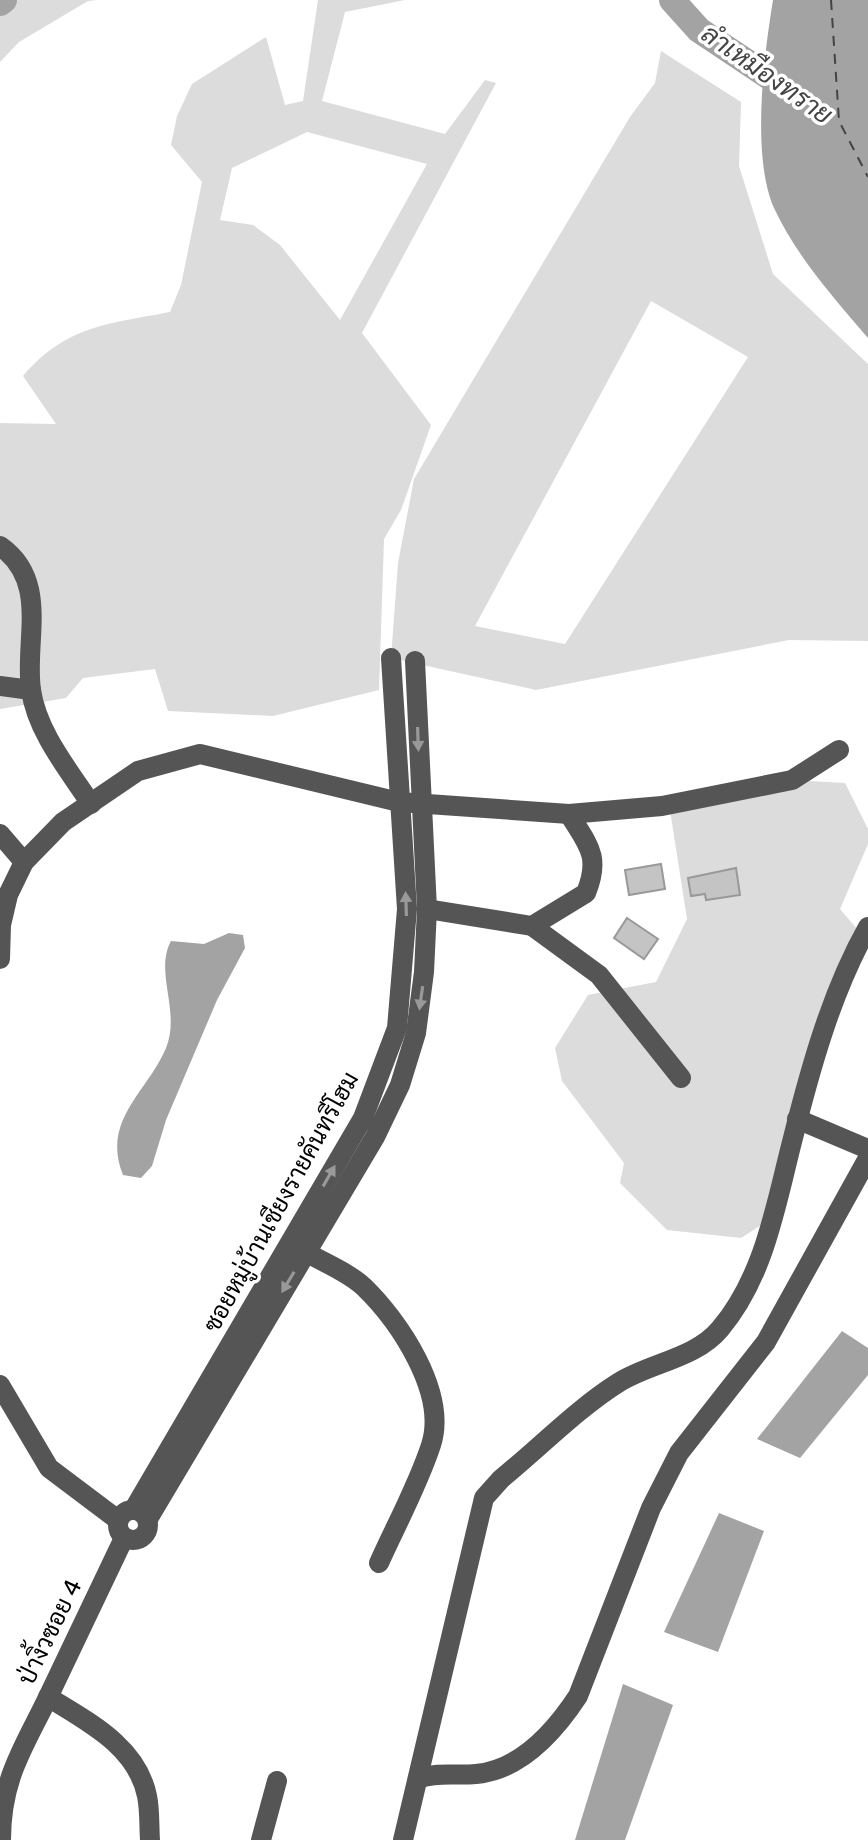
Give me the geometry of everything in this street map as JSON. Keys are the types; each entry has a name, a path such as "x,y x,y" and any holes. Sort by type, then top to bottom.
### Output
{"street":[{"path":"0,546 24,575 33,602 31,690 49,740 91,804"},
{"name":"ซอยหมู่บ้านเชียงรายคันทรีโฮม","path":"131,1522 363,1118 381,1078 397,1028 407,909 391,658"},
{"path":"0,1385 49,1468 131,1522 306,1252 375,1137 400,1085 416,1033 424,972 427,909 415,661"},
{"path":"0,686 31,690"},
{"path":"0,959 4,910 24,862 63,822 138,771 200,754 399,802 569,814 662,806 792,780 839,750"},
{"path":"532,926 586,893 591,881 593,854 569,814"},
{"path":"0,834 24,862"},
{"path":"427,909 532,926 599,975 681,1078"},
{"path":"403,1840 484,1498 501,1479 619,1382 673,1360 718,1332 739,1302 762,1257 797,1119 845,968 868,927"},
{"path":"797,1119 868,1149"},
{"path":"420,1778 435,1773 480,1774 495,1769 535,1747 567,1713 578,1696 651,1508 679,1453 766,1342 868,1158"},
{"path":"306,1252 362,1285 394,1324 425,1375 432,1395 433,1442 379,1563"},
{"name":"ป่างิ้วซอย 4","path":"1,1840 1,1811 14,1761 131,1522"},
{"path":"48,1697 104,1732 133,1761 147,1795 150,1840"},
{"path":"261,1840 277,1781"}],"shaded area":[{"path":"18,0 97,0 88,1 19,42 0,62 0,13"},
{"path":"318,0 405,0 345,12 322,101 445,134 485,80 496,83 362,333 431,425 401,510 384,539 379,690 273,716 168,711 155,669 83,678 66,698 0,709 0,423 56,424 23,376 56,346 90,329 170,312 181,285 202,182 171,145 177,116 192,84 266,37 285,105 303,101","holes":["307,132 427,164 340,320 280,245 253,225 220,220 232,168"]},
{"path":"661,51 741,102 739,166 773,274 868,364 868,641 789,640 536,690 391,658 398,563 414,479 630,117 655,83","holes":["651,301 748,357 565,644 475,626"]},
{"path":"792,780 845,783 868,829 868,844 840,909 863,936 772,1218 741,1238 667,1230 620,1183 624,1163 562,1081 555,1048 588,995 656,982 687,919 669,804"}],"water":[{"path":"773,0 868,0 868,338 793,243 774,208 767,186 761,134 766,48"},
{"path":"229,933 243,935 245,948 217,1000 166,1120 152,1166 141,1178 123,1175 118,1156 122,1123 158,1064 170,1034 165,966 171,941 204,944"},
{"path":"842,1331 868,1348 868,1375 800,1458 757,1439"},
{"path":"719,1513 764,1531 718,1652 664,1632"},
{"path":"623,1684 673,1705 625,1840 575,1840"}],"building":[{"path":"661,864 665,889 629,895 625,870"},
{"path":"736,868 740,895 706,900 705,894 691,896 688,878"},
{"path":"627,918 658,939 644,959 614,938"}],"waterway":[{"name":"ลำเหมืองทราย","path":"0,3 4,0"},
{"name":"ลำเหมืองทราย","path":"672,0 699,30 792,92"}],"ferry route":[{"path":"831,0 839,121 868,177"}]}
